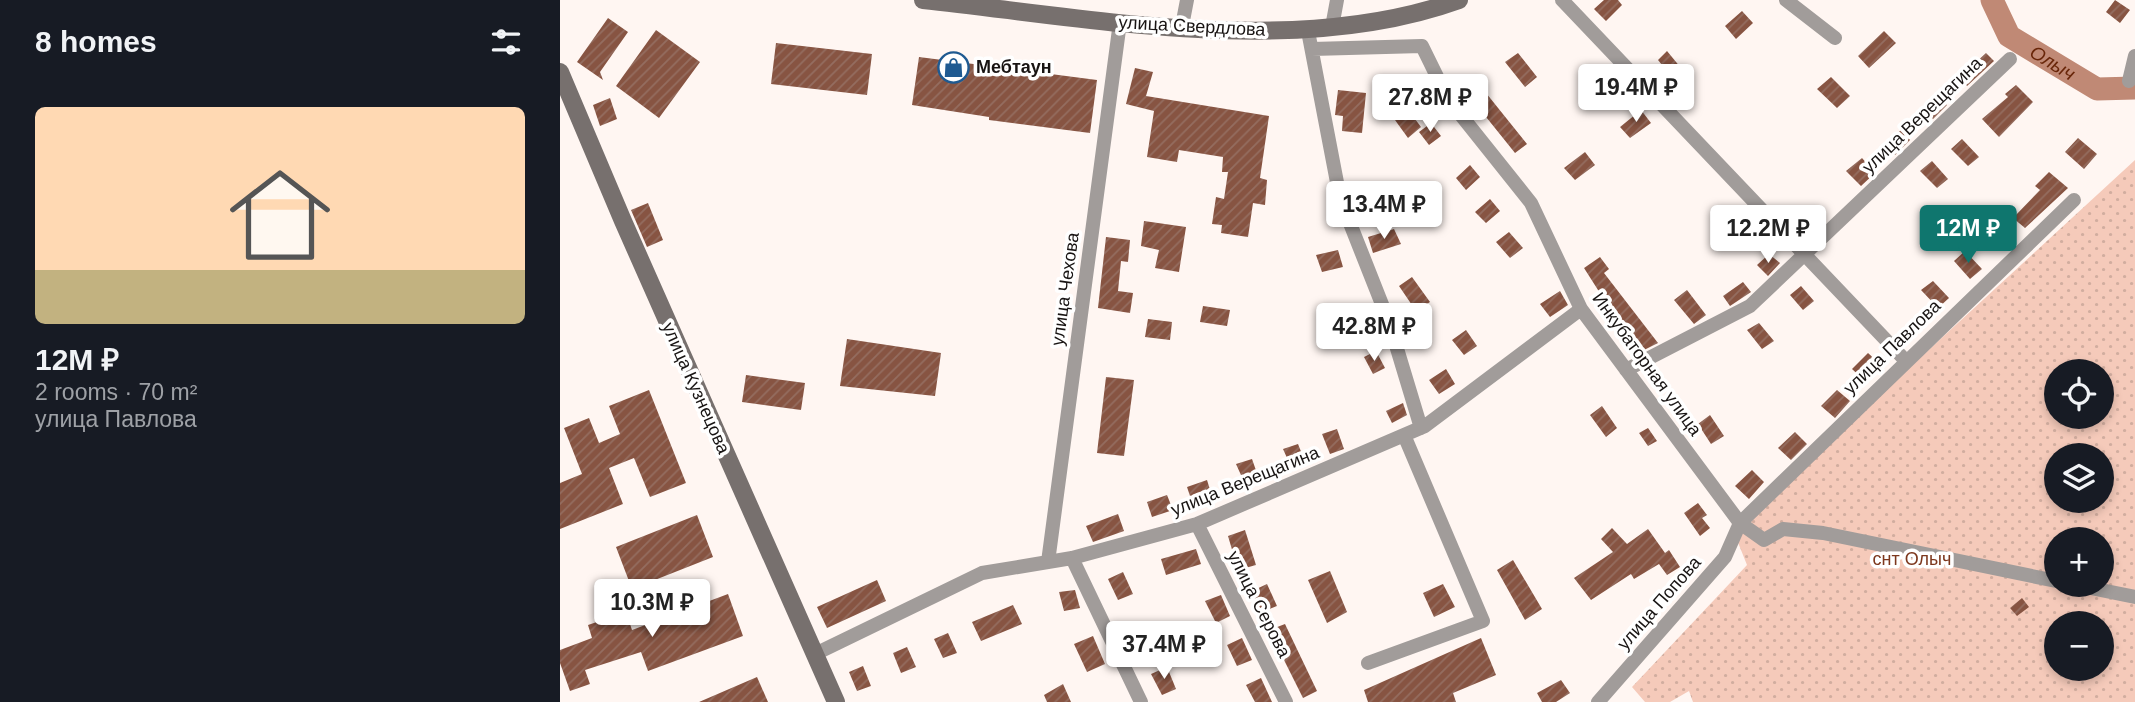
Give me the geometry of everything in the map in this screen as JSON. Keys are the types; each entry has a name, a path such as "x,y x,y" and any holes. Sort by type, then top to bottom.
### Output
{"main road":[{"name":"улица Свердлова","path":"923,0 1310,40 1332,27 1429,11 1459,0"},
{"name":"улица Кузнецова","path":"560,72 836,702"}],"street":[{"path":"1182,26 1187,0"},
{"path":"1332,27 1337,0"},
{"path":"1562,0 1905,360"},
{"path":"1786,0 1835,38"},
{"name":"улица Чехова","path":"1048,562 1120,22"},
{"path":"1310,40 1340,198 1389,322 1421,428"},
{"name":"Инкубаторная улица","path":"1310,40 1422,46 1448,99 1531,203 1581,309 1740,523"},
{"path":"2129,81 2135,56"},
{"name":"улица Верещагина","path":"1626,370 1750,306 2010,59"},
{"name":"улица Павлова","path":"1740,523 1905,360 2074,200"},
{"name":"улица Верещагина","path":"815,654 982,573 1072,558 1197,524 1421,428 1581,309"},
{"path":"1368,663 1483,621 1404,435"},
{"path":"1740,523 1764,540 1783,529 1823,533 2044,579"},
{"name":"улица Попова","path":"1598,702 1725,557 1740,523"},
{"name":"улица Серова","path":"1197,524 1286,702"},
{"path":"1072,558 1141,702"},
{"path":"2114,593 2135,597"}],"green space":[{"name":"снт Олыч","path":"2135,160 2135,702 1693,702 1689,691 1670,702 1645,702 1632,687 1747,565 1733,530"}],"building":[{"path":"1604,0 1618,0 1622,5 1606,21 1594,9"},
{"path":"2115,0 2130,10 2120,23 2106,12"},
{"path":"1742,11 1753,23 1736,39 1725,26"},
{"path":"608,18 628,32 600,72 603,80 577,62"},
{"path":"656,30 700,62 659,118 616,86"},
{"path":"1884,31 1896,43 1869,68 1858,56"},
{"path":"776,43 872,54 867,95 771,84"},
{"path":"1667,51 1681,68 1671,76 1658,60"},
{"path":"1518,53 1537,77 1525,87 1505,62"},
{"path":"1986,53 1994,61 1967,86 1959,78"},
{"path":"919,57 1097,80 1090,133 989,120 989,117 912,105"},
{"path":"1594,65 1607,83 1593,93 1579,75"},
{"path":"1135,68 1153,72 1146,96 1269,116 1260,178 1267,180 1265,205 1253,203 1248,237 1221,233 1222,225 1212,224 1216,197 1224,199 1228,172 1222,172 1223,157 1179,150 1177,162 1147,157 1154,111 1126,104"},
{"path":"1831,77 1850,96 1837,108 1817,89"},
{"path":"1478,83 1527,144 1515,153 1466,92"},
{"path":"2016,85 2033,102 1999,137 1982,119 2008,97 2005,94"},
{"path":"1338,90 1366,93 1362,133 1342,131 1343,116 1335,115"},
{"path":"1939,97 1947,105 1933,119 1925,111"},
{"path":"610,98 617,119 600,126 593,105"},
{"path":"1400,99 1421,127 1408,138 1387,109"},
{"path":"1641,110 1651,123 1630,138 1620,127"},
{"path":"1431,123 1441,136 1429,145 1419,132"},
{"path":"1901,130 1910,140 1895,155 1885,145"},
{"path":"2078,138 2097,154 2084,169 2065,152"},
{"path":"1962,139 1979,157 1968,166 1951,149"},
{"path":"1585,152 1595,165 1575,180 1564,168"},
{"path":"1862,158 1875,173 1861,186 1846,171"},
{"path":"1932,161 1948,179 1937,188 1920,171"},
{"path":"1470,165 1480,177 1466,190 1456,178"},
{"path":"2049,172 2068,188 2025,228 2013,218 2040,190 2035,186"},
{"path":"1490,199 1500,211 1486,223 1475,212"},
{"path":"648,203 663,240 647,247 631,210"},
{"path":"1728,205 1738,218 1722,229 1712,216"},
{"path":"1144,221 1186,227 1179,272 1155,268 1159,250 1141,246"},
{"path":"1992,223 2009,240 1998,250 1981,233"},
{"path":"1394,229 1401,244 1373,253 1368,237"},
{"path":"1509,232 1523,248 1510,258 1496,242"},
{"path":"1106,237 1130,240 1128,262 1121,261 1118,291 1133,293 1130,313 1098,308"},
{"path":"1338,250 1343,267 1322,272 1316,255"},
{"path":"1965,251 1982,269 1970,279 1954,261"},
{"path":"1769,254 1780,263 1768,276 1757,265"},
{"path":"1600,257 1609,269 1604,273 1658,343 1644,350 1598,290 1584,268"},
{"path":"1412,277 1430,302 1416,311 1399,286"},
{"path":"1933,281 1949,298 1938,308 1921,290"},
{"path":"1743,282 1751,292 1730,306 1723,296"},
{"path":"1801,286 1814,301 1803,310 1790,295"},
{"path":"1687,290 1706,315 1694,324 1674,300"},
{"path":"1560,291 1568,305 1550,317 1540,304"},
{"path":"1203,306 1230,310 1227,326 1200,322"},
{"path":"1360,309 1365,324 1345,330 1340,315"},
{"path":"1148,319 1172,322 1170,340 1145,337"},
{"path":"1759,323 1774,341 1762,349 1747,330"},
{"path":"1466,330 1477,346 1464,355 1452,340"},
{"path":"847,339 941,353 935,396 840,386"},
{"path":"1376,351 1385,368 1373,374 1364,357"},
{"path":"1868,353 1881,365 1866,382 1852,369"},
{"path":"1446,369 1455,384 1439,394 1429,380"},
{"path":"746,375 805,383 801,410 742,402"},
{"path":"1106,377 1134,380 1124,456 1097,453"},
{"path":"649,390 686,483 650,497 634,458 609,468 623,504 560,529 560,483 582,474 564,428 589,418 599,443 620,434 609,406"},
{"path":"1837,390 1850,401 1835,418 1821,406"},
{"path":"1403,403 1407,415 1392,423 1386,411"},
{"path":"1602,406 1617,428 1606,437 1590,415"},
{"path":"1710,415 1724,436 1711,444 1698,424"},
{"path":"1648,428 1657,441 1648,446 1639,433"},
{"path":"1337,429 1344,449 1330,454 1322,434"},
{"path":"1795,432 1807,444 1791,460 1778,448"},
{"path":"1298,444 1306,464 1292,469 1283,449"},
{"path":"1252,459 1259,479 1245,484 1236,464"},
{"path":"1752,470 1764,482 1749,499 1735,486"},
{"path":"1207,480 1212,496 1192,502 1187,487"},
{"path":"1167,495 1173,510 1152,517 1147,502"},
{"path":"1698,503 1707,515 1702,518 1710,528 1700,536 1684,513"},
{"path":"1118,514 1124,531 1093,542 1086,526"},
{"path":"697,515 713,557 632,589 616,547"},
{"path":"1612,528 1627,544 1648,529 1665,553 1669,550 1680,567 1667,575 1659,564 1634,579 1631,574 1591,600 1574,578 1613,552 1601,539"},
{"path":"1245,530 1256,565 1238,570 1228,536"},
{"path":"1196,549 1201,564 1166,575 1161,559"},
{"path":"1513,560 1542,609 1525,620 1497,570"},
{"path":"1330,571 1347,612 1327,623 1308,580"},
{"path":"1123,572 1133,594 1118,600 1108,579"},
{"path":"877,580 886,601 827,628 817,607"},
{"path":"1267,584 1277,606 1262,612 1252,591"},
{"path":"1443,584 1455,607 1434,617 1423,593"},
{"path":"1075,590 1080,608 1064,611 1059,592"},
{"path":"728,594 743,636 648,671 641,652 585,670 590,684 570,691 560,663 560,650 592,638 588,625 626,612 632,630"},
{"path":"1221,595 1230,616 1216,623 1205,601"},
{"path":"2022,598 2029,607 2017,616 2010,608"},
{"path":"1013,605 1022,624 981,641 972,622"},
{"path":"1285,624 1317,691 1303,698 1269,630"},
{"path":"1157,630 1163,645 1144,653 1137,639"},
{"path":"948,633 957,653 943,658 934,639"},
{"path":"1093,636 1105,664 1087,672 1074,644"},
{"path":"1242,638 1252,660 1237,666 1227,645"},
{"path":"1481,638 1496,675 1453,693 1456,702 1368,702 1364,690"},
{"path":"907,647 916,667 901,673 893,653"},
{"path":"863,666 871,686 857,691 849,672"},
{"path":"1167,667 1176,689 1162,695 1151,674"},
{"path":"757,677 768,702 699,702"},
{"path":"1261,678 1272,702 1255,702 1246,685"},
{"path":"1561,680 1570,693 1556,702 1542,702 1537,693"},
{"path":"1063,684 1071,702 1047,702 1044,695"}],"waterway":[{"name":"Олыч","path":"1992,0 2009,36 2097,89 2135,88"}],"place":[{"name":"Мебтаун","path":"953,67"}]}
